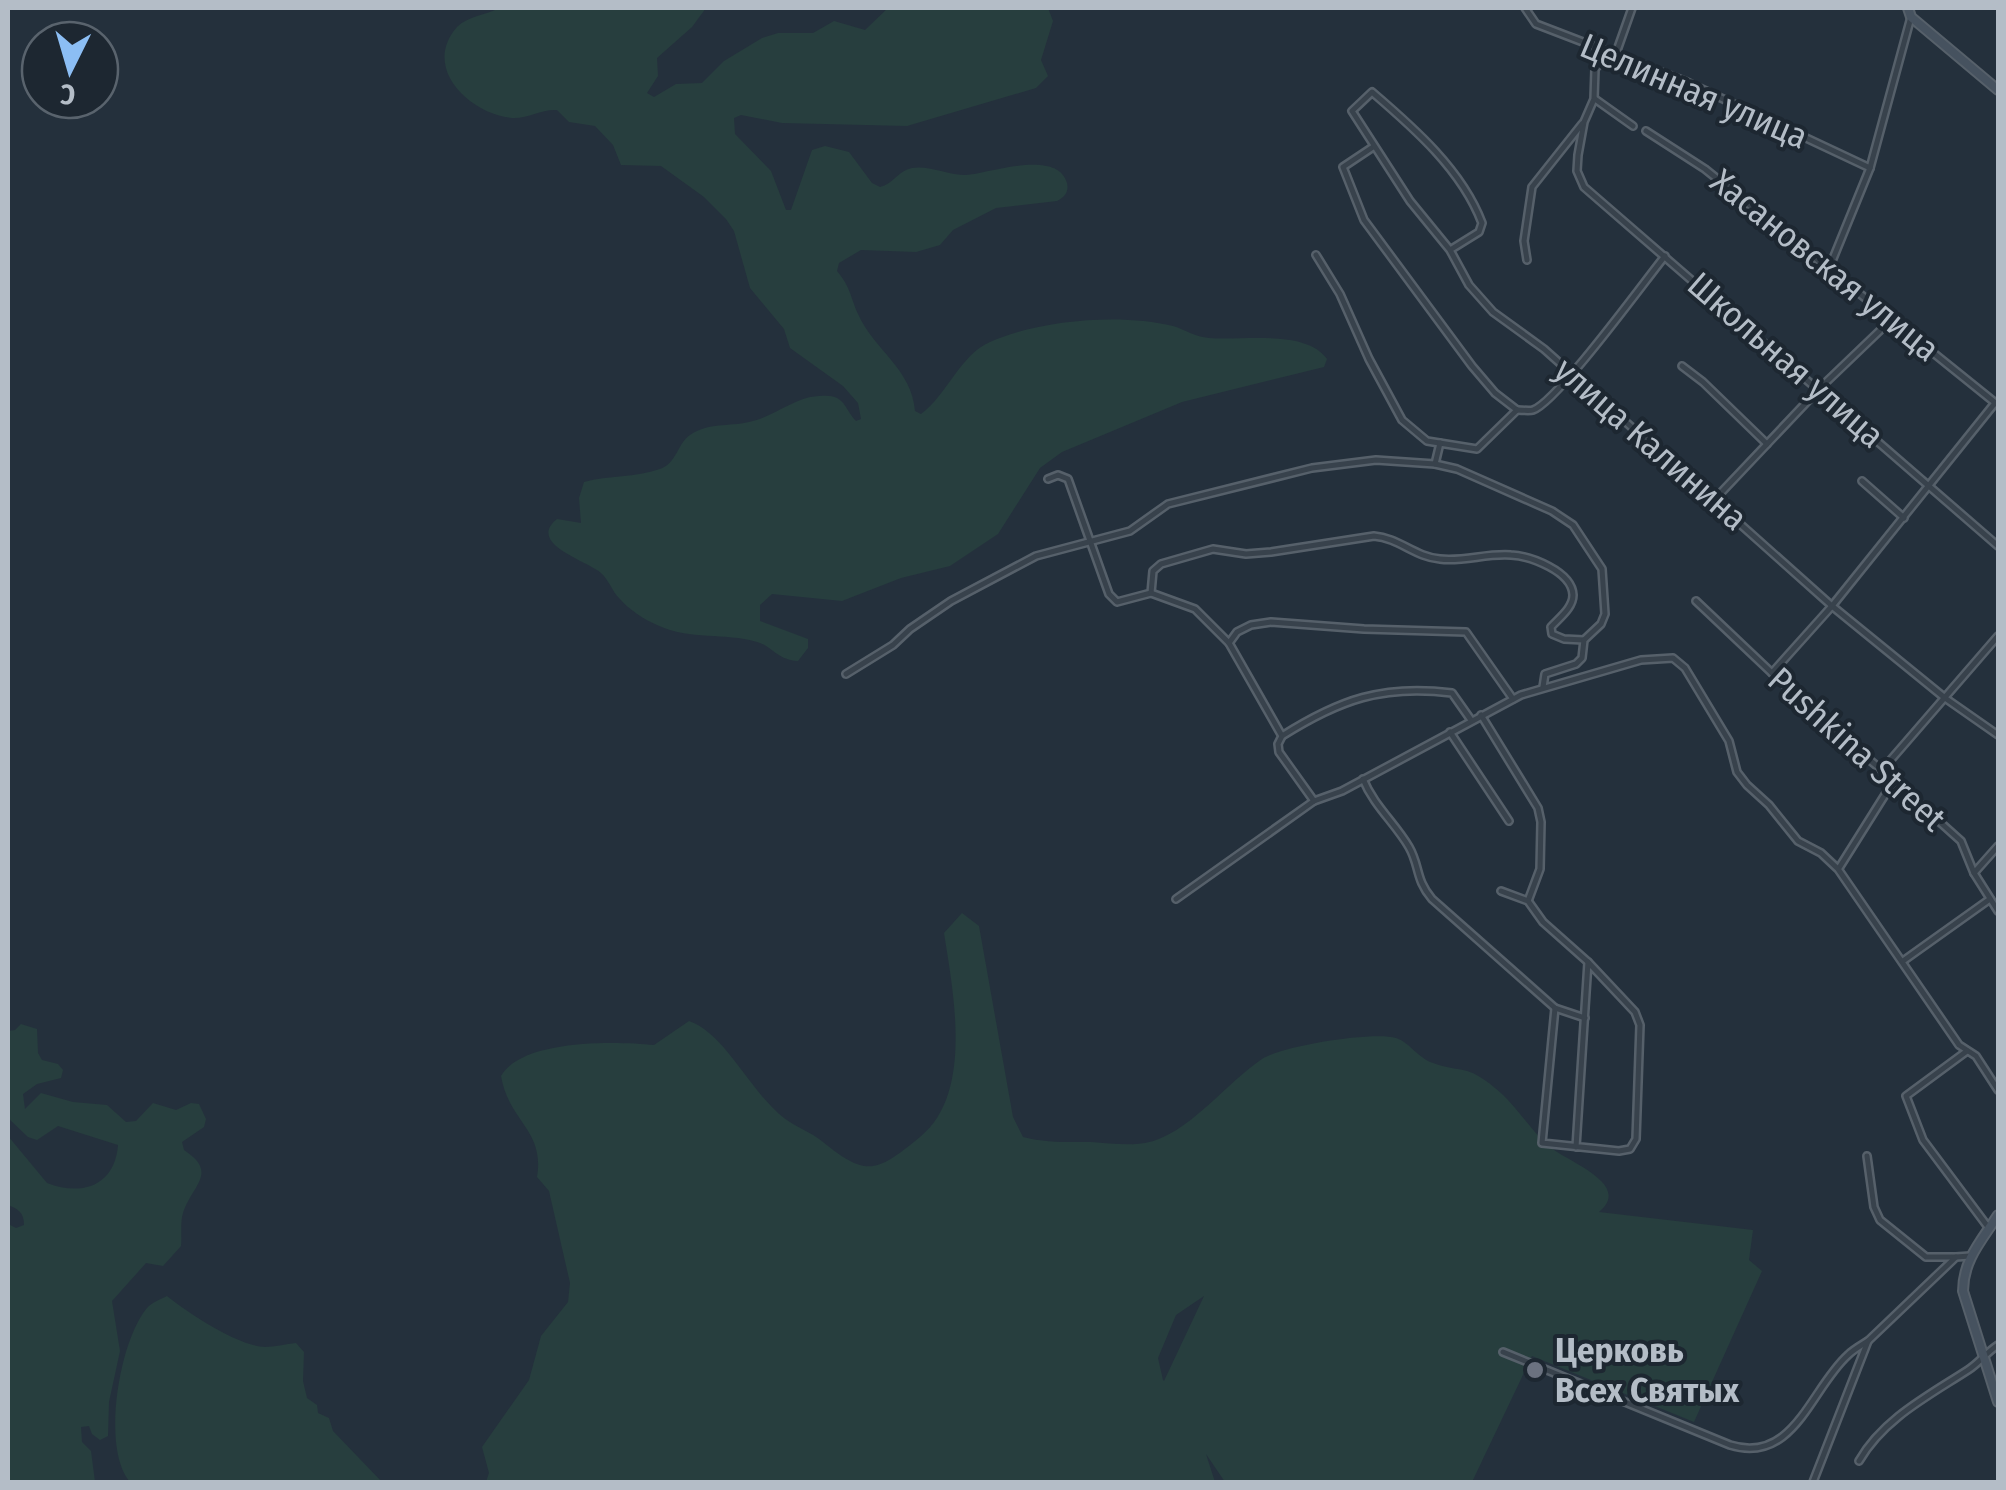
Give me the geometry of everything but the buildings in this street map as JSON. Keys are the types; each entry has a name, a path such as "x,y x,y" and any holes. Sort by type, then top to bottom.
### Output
{"main road":[{"path":"1908,8 1911,18 1998,90"},
{"path":"1998,1215 1970,1256 1963,1277 1963,1291 1998,1402"}],"street":[{"name":"Целинная улица","path":"1525,8 1536,24 1687,82 1870,168"},
{"path":"1528,260 1524,241 1532,186 1584,122 1594,99 1595,69 1612,54 1632,8"},
{"path":"1830,267 1870,168 1911,18"},
{"name":"улица Калинина","path":"1450,250 1479,232 1482,223 1466,191 1432,148 1372,92 1352,111 1373,148 1450,250 1468,285 1493,312 1544,350 1832,606 1945,698 1998,735"},
{"path":"1594,99 1633,126"},
{"name":"Школьная улица","path":"1584,122 1578,172 1584,187 1998,546"},
{"name":"Хасановская улица","path":"1646,131 1704,169 1997,404"},
{"name":"улица Калинина","path":"1373,148 1343,167 1364,220 1472,366 1518,410"},
{"path":"1316,255 1340,294 1402,420 1427,441 1477,449 1518,410 1532,411 1540,405 1570,374 1664,256"},
{"path":"1714,499 1893,318"},
{"path":"1682,366 1767,444"},
{"path":"1772,673 1832,606 1997,404"},
{"path":"1435,464 1440,443"},
{"path":"846,674 894,645 951,601 977,590 1016,564 1082,541 1130,531 1168,504 1312,468 1376,460 1435,464 1486,481 1552,511 1572,525 1602,568 1605,614 1601,624 1584,640 1582,658 1576,664 1544,674 1543,688"},
{"path":"1048,479 1058,475 1068,479 1112,599 1118,602 1151,592 1195,608 1229,644 1282,736"},
{"path":"1862,481 1904,518"},
{"path":"1151,592 1153,571 1161,564 1213,549 1246,554 1390,537 1422,556 1443,560 1501,554 1541,563 1566,578 1572,590 1569,607 1551,627 1552,634 1584,640"},
{"name":"Pushkina Street","path":"1696,601 1829,727 1961,841 1974,873 1998,912"},
{"path":"1229,644 1237,632 1271,622 1364,630 1466,632 1513,700"},
{"path":"1882,770 1998,636"},
{"path":"1176,899 1314,801 1364,780 1481,715 1543,688 1641,660 1673,658 1685,668 1729,740 1737,772 1747,786 1798,840 1822,853 1838,869 1960,1045 1976,1056 1998,1090"},
{"path":"1314,801 1279,752 1278,744 1282,736 1331,708 1388,690 1452,692 1471,720"},
{"path":"1481,715 1538,808 1540,869 1528,902"},
{"path":"1450,732 1509,820"},
{"path":"1364,780 1376,804 1412,851 1417,878 1425,891 1555,1008 1585,1018"},
{"path":"1838,869 1893,782"},
{"path":"1974,873 1998,846"},
{"path":"1501,891 1528,902 1635,1012 1640,1025 1636,1139 1630,1148 1619,1151 1542,1143 1555,1008"},
{"path":"1902,961 1990,899"},
{"path":"1576,1147 1588,962"},
{"path":"1967,1051 1906,1096 1922,1140 1990,1228"},
{"path":"1867,1156 1880,1220 1926,1256 1970,1256"},
{"path":"1504,1352 1730,1445 1766,1448 1792,1427 1846,1356 1868,1341 1956,1257"},
{"path":"1813,1482 1868,1341"},
{"path":"1859,1461 1872,1439 1898,1417 1998,1345"}],"green space":[{"path":"499,8 706,8 692,27 657,58 658,76 647,93 654,97 676,84 702,83 724,61 762,38 778,33 813,33 834,21 865,30 888,8 1048,8 1053,21 1041,60 1048,76 1036,88 907,126 782,123 741,115 734,118 735,134 771,171 786,210 791,210 812,150 825,146 849,152 872,183 880,187 918,167 966,175 1036,165 1061,173 1067,189 1057,201 996,208 953,230 940,245 916,252 861,250 839,263 837,271 858,314 900,371 915,411 921,414 930,406 970,356 990,342 1032,328 1080,321 1152,322 1209,338 1289,340 1317,350 1327,359 1324,367 1182,402 1062,452 1040,468 998,534 950,566 901,578 842,601 772,594 760,605 760,621 808,639 808,648 798,661 757,642 683,633 657,625 627,606 601,573 562,551 549,536 549,528 557,519 581,523 579,498 584,482 660,469 697,431 759,419 807,398 839,399 856,421 861,419 858,403 843,386 790,348 784,329 750,288 734,231 704,197 661,166 621,165 613,145 595,126 569,122 557,110 518,118 496,115 455,86 444,58 447,43 461,23"},
{"path":"962,913 979,926 1013,1117 1023,1137 1057,1142 1145,1143 1176,1130 1272,1054 1328,1041 1384,1036 1401,1040 1433,1063 1477,1075 1495,1088 1546,1144 1602,1182 1608,1201 1599,1212 1753,1230 1749,1260 1762,1271 1694,1422 1532,1356 1472,1482 1225,1482 1206,1454 1215,1482 486,1482 489,1473 482,1447 529,1380 541,1336 568,1302 570,1283 549,1191 537,1177 536,1148 511,1105 501,1076 512,1064 548,1049 594,1043 654,1045 689,1021 715,1038 784,1118 851,1161 872,1166 882,1163 920,1137 937,1118 948,1095 956,1041 944,933","holes":["1204,1296 1164,1381 1158,1358 1176,1315"]},
{"path":"21,1024 37,1029 42,1060 58,1064 63,1070 61,1078 37,1084 23,1094 25,1109 41,1093 73,1102 107,1105 126,1122 136,1121 153,1103 176,1110 199,1104 206,1119 204,1127 182,1142 201,1173 183,1213 181,1246 163,1266 146,1263 112,1301 120,1351 109,1402 108,1436 100,1440 89,1426 81,1427 82,1442 91,1451 95,1482 8,1482 8,1224 16,1228 24,1225 20,1212 8,1205 8,1136 47,1183 73,1189 104,1178 116,1159 118,1145 58,1126 37,1140 28,1137 8,1118 8,1031"},
{"path":"167,1296 241,1341 265,1347 296,1343 304,1352 307,1398 317,1405 318,1413 329,1418 333,1431 382,1482 130,1482 116,1446 122,1369 137,1324 149,1306"}],"place":[{"name":"Церковь Всех Святых","path":"1535,1370"}]}
